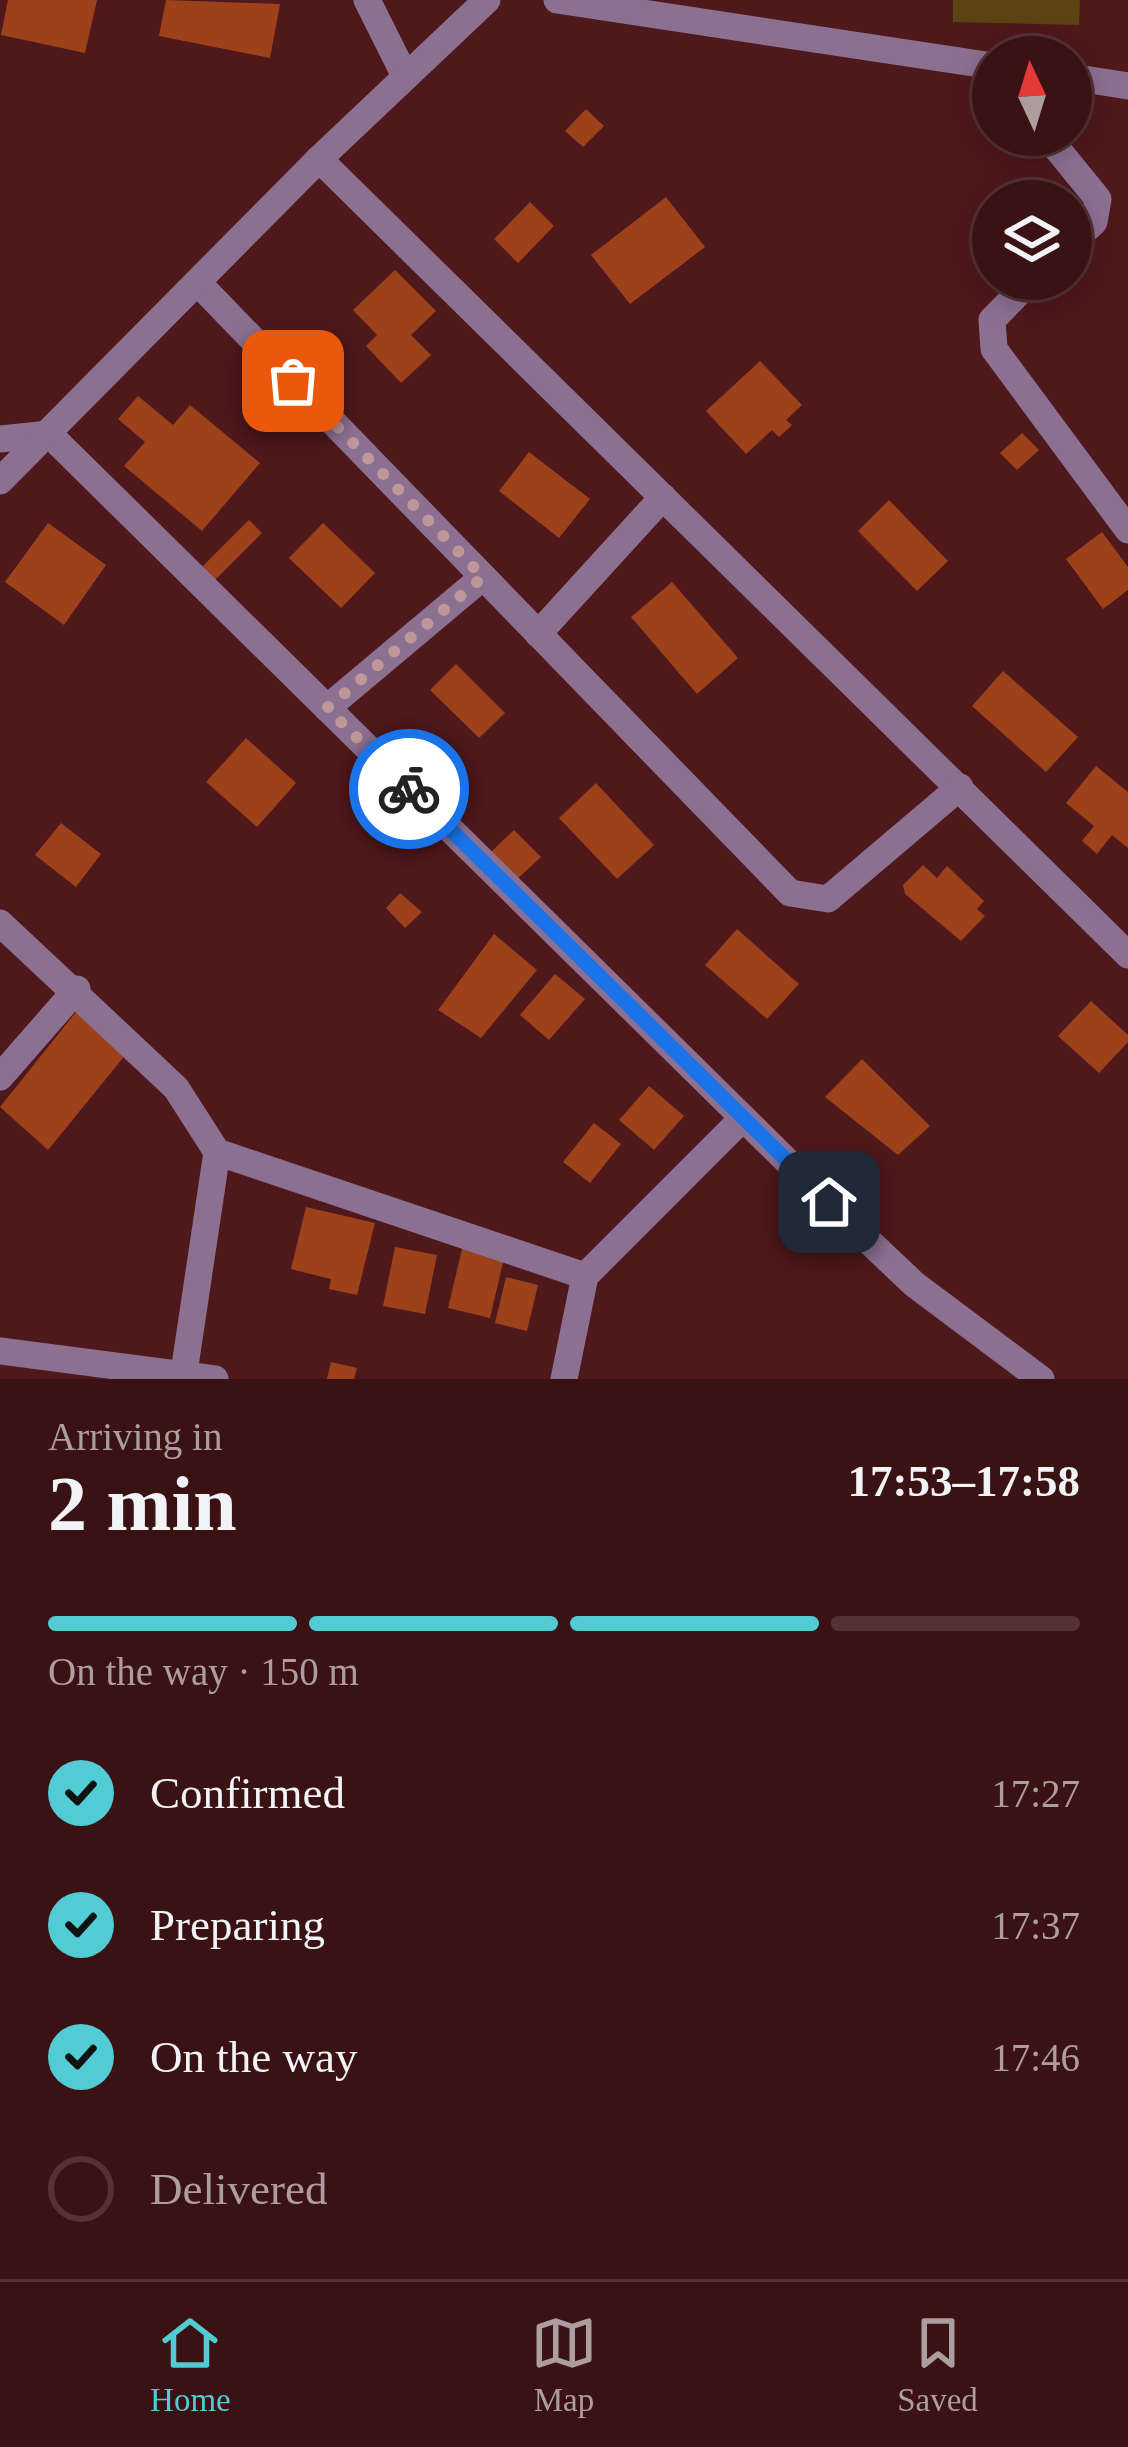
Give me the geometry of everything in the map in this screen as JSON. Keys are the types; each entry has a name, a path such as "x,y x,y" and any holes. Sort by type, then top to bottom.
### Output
{"street":[{"path":"367,0 405,76"},
{"path":"0,481 319,159 487,0"},
{"path":"557,0 972,64"},
{"path":"1092,80 1128,86"},
{"path":"1063,156 1083,180"},
{"path":"319,159 1128,955"},
{"path":"1092,192 1098,199 1092,224"},
{"path":"198,284 790,893 828,899 960,787"},
{"path":"1012,300 992,320 989,335 994,349 1128,530"},
{"path":"0,439 49,434"},
{"path":"49,434 914,1284 1041,1379"},
{"path":"538,634 664,496"},
{"path":"327,708 483,577"},
{"path":"0,923 77,989 176,1088 218,1152 585,1276"},
{"path":"0,1077 77,989"},
{"path":"564,1379 585,1276 743,1118"},
{"path":"184,1377 218,1152"},
{"path":"0,1351 215,1379"}],"shaded area":[{"path":"953,0 1080,0 1079,25 953,22"}],"building":[{"path":"8,0 97,0 85,53 1,35"},
{"path":"166,0 280,4 270,58 159,36"},
{"path":"586,109 604,126 583,147 565,131"},
{"path":"666,197 705,247 630,304 591,255"},
{"path":"530,202 554,226 518,263 494,239"},
{"path":"395,270 436,311 411,335 431,355 401,383 366,346 377,335 353,310"},
{"path":"760,361 802,405 786,420 792,425 779,437 772,430 746,454 706,411"},
{"path":"138,396 173,425 190,405 260,463 202,531 124,466 145,442 118,419"},
{"path":"1022,433 1039,450 1017,470 1000,453"},
{"path":"529,452 590,499 559,538 499,491"},
{"path":"889,500 948,561 917,591 858,531"},
{"path":"249,520 262,533 212,583 199,570"},
{"path":"48,523 106,565 64,625 5,582"},
{"path":"323,523 375,573 341,608 289,558"},
{"path":"1102,532 1128,567 1128,590 1103,609 1066,559"},
{"path":"672,582 738,658 697,694 631,617"},
{"path":"456,664 505,713 479,738 430,690"},
{"path":"1003,671 1078,737 1046,772 972,706"},
{"path":"246,738 296,783 257,827 206,782"},
{"path":"1096,766 1128,792 1128,848 1112,835 1097,854 1082,841 1094,826 1066,803"},
{"path":"596,783 654,845 617,879 559,818"},
{"path":"61,823 101,854 76,887 35,855"},
{"path":"514,830 541,857 515,881 489,854"},
{"path":"923,865 937,878 947,866 984,901 977,909 985,916 961,941 905,894 903,885"},
{"path":"400,893 422,912 405,928 386,908"},
{"path":"737,929 799,984 767,1019 705,965"},
{"path":"494,934 537,970 481,1038 438,1010"},
{"path":"555,974 585,999 549,1040 520,1015"},
{"path":"1091,1001 1128,1035 1128,1042 1099,1073 1058,1036"},
{"path":"76,1012 127,1053 48,1150 0,1107"},
{"path":"862,1059 930,1126 898,1155 825,1097"},
{"path":"649,1086 684,1116 654,1150 619,1120"},
{"path":"594,1123 621,1144 590,1183 563,1162"},
{"path":"306,1207 375,1223 357,1295 329,1289 331,1279 291,1269"},
{"path":"463,1245 505,1254 490,1318 448,1308"},
{"path":"395,1247 437,1255 425,1314 383,1306"},
{"path":"506,1277 538,1285 527,1331 495,1323"},
{"path":"331,1362 357,1368 354,1379 327,1379"}],"way so far":[{"path":"293,381 483,577 327,708 409,789"}],"route":[{"path":"409,789 829,1202"}]}
